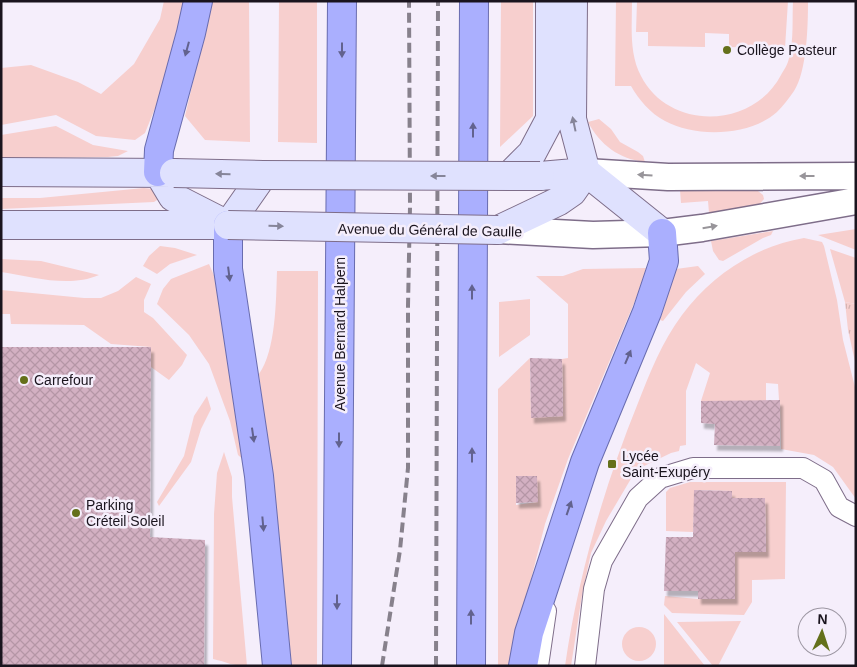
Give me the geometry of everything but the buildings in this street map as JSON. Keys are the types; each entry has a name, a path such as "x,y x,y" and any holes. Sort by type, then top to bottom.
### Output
{"highway":[{"path":"168,181 159,150 198,1"},
{"name":"Avenue Bernard Halpern","path":"337,666 342,1"},
{"path":"471,666 474,1"},
{"path":"228,225 228,270 259,476 277,666"},
{"path":"523,666 530,633 554,554 585,462 647,312 664,261 662,233"}],"main road":[{"path":"536,164 550,119 550,1"},
{"path":"498,230 559,201 572,192 586,172 572,119 574,1"},
{"path":"1,172 168,181 263,175 509,176 536,164 586,172 662,233"},
{"path":"168,181 228,225 263,175"},
{"name":"Avenue du Général de Gaulle","path":"1,225 170,224 498,230"}],"street":[{"path":"586,172 668,177 856,176"},
{"name":"Avenue du Général de Gaulle","path":"498,230 593,235 662,233 711,227 856,201"},
{"path":"585,666 594,589 602,561 638,498 660,478 693,468 803,468 824,480 847,511"},
{"path":"538,666 554,554"}],"green space":[{"path":"164,1 184,1 168,76 145,133 135,140 96,136 56,115 1,125 1,68 31,65 78,82 101,94 134,64 160,19"},
{"path":"212,1 249,1 250,142 205,140 185,116"},
{"path":"279,1 317,1 317,143 278,142"},
{"path":"501,1 533,1 533,116 500,147"},
{"path":"616,1 632,1 632,40 637,67 654,94 671,107 690,114 711,116 732,114 751,106 768,93 786,67 791,51 793,1 808,1 806,48 802,72 794,91 784,105 766,120 738,130 707,132 692,130 665,121 645,106 631,86 615,86"},
{"path":"637,1 788,1 785,48 729,47 729,34 705,33 705,47 648,46 648,32 636,32"},
{"path":"599,119 611,129 620,142 643,156 645,162 627,158 604,144 588,122"},
{"path":"56,126 93,145 128,151 118,156 108,157 1,158 1,135"},
{"path":"144,188 153,189 160,198 154,202 1,209 1,198 40,198"},
{"path":"680,190 758,191 763,195 764,199 758,206 709,213 708,201 681,203"},
{"path":"856,229 856,250 818,235"},
{"path":"773,231 771,235 723,261 719,260 713,251 711,241"},
{"path":"804,238 822,242 824,246 837,300 843,340 856,391 856,499 833,467 814,455 781,449 778,384 766,383 766,401 701,401 710,373 696,363 686,391 686,445 680,446 679,451 644,466 632,477 606,521 591,553 582,595 571,666 565,666 577,599 603,499 643,391 668,336 694,301 720,276 768,248"},
{"path":"160,246 175,248 197,255 170,264 157,274 143,266 149,256"},
{"path":"830,249 856,258 856,304 845,302"},
{"path":"1,259 41,261 99,275 76,281 38,279 1,272"},
{"path":"209,264 220,289 246,462 238,455 230,421 209,364 189,335 157,304 163,289 171,279"},
{"path":"698,266 705,274 686,292 663,321 660,320 676,269"},
{"path":"646,268 643,282 568,459 545,524 509,666 498,666 498,389 530,358 531,417 563,416 562,359 568,358 568,304 536,276 563,276 583,269","holes":["516,476 537,476 537,502 516,505"]},
{"path":"277,271 318,271 317,666 290,666 276,510 259,374 265,364 272,339"},
{"path":"136,277 151,284 144,300 144,312 153,318 187,355 182,365 169,380 151,367 151,347 111,344 84,325 11,324 10,314 1,314 1,290 101,298 118,291"},
{"path":"530,299 530,335 499,357 499,302"},
{"path":"845,302 856,304 856,366 848,330"},
{"path":"207,396 211,409 201,429 191,462 159,506 157,502 184,456 194,416"},
{"path":"224,452 232,477 232,497 247,666 233,665 213,659 214,514 217,473"},
{"path":"690,482 786,482 785,579 752,580 752,602 744,615 672,613 664,605 665,596 698,599 735,599 735,552 766,552 765,499 732,498 732,491 695,490 693,532 666,531 666,492 670,488"},
{"path":"664,614 705,666 664,666"},
{"path":"741,621 718,666 713,666 677,622"},
{"path":"639,627 646,628 651,632 655,637 655,651 651,656 646,660 639,661 632,660 627,656 623,651 622,644 623,637 627,632 632,628"}],"railway":[{"path":"382,666 400,550 408,468 409,1"},
{"path":"436,666 438,1"}],"place":[{"name":"Collège Pasteur","path":"727,50"},
{"name":"Carrefour","path":"24,380"},
{"name":"Lycée Saint-Exupéry","path":"612,464"},
{"name":"Parking Créteil Soleil","path":"76,513"}]}
